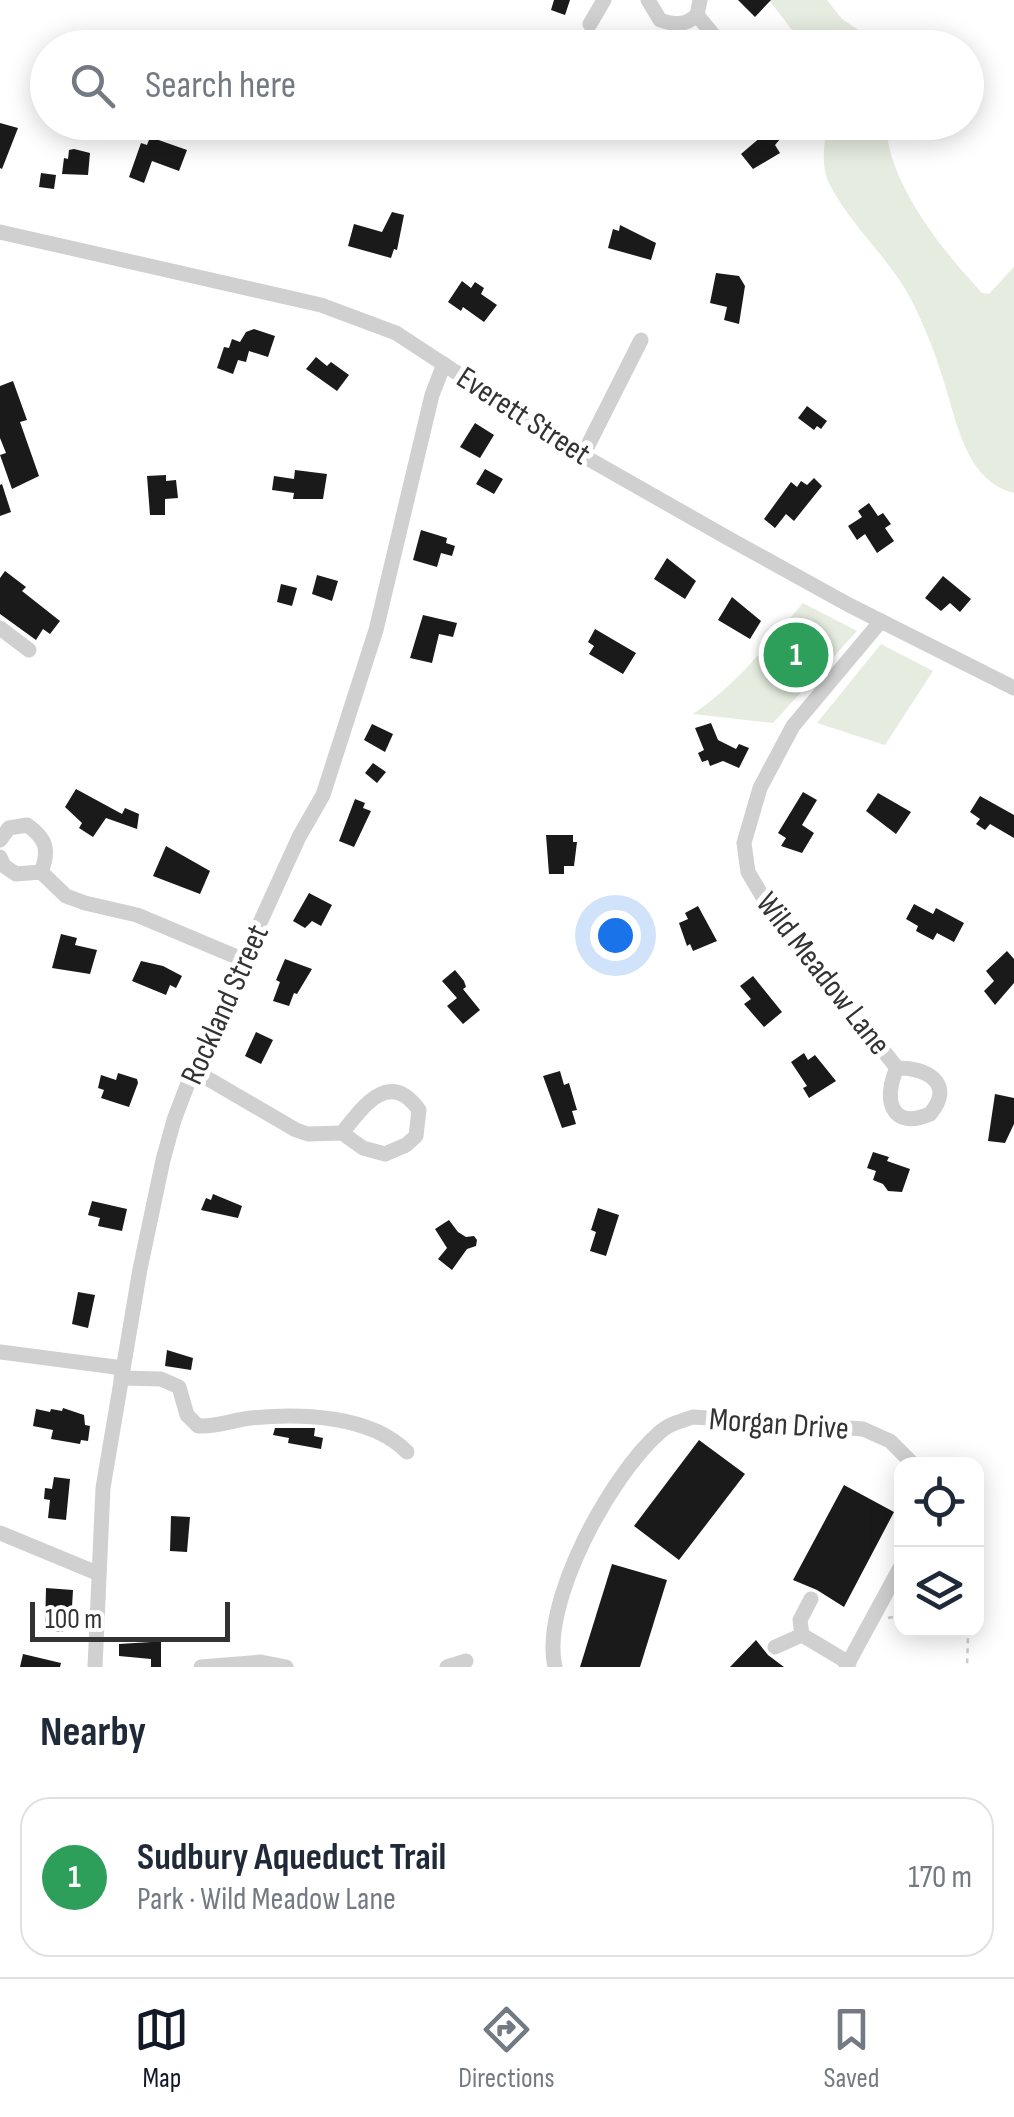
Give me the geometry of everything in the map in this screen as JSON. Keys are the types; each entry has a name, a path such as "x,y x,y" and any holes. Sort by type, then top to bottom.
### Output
{"street":[{"path":"590,24 604,0"},
{"path":"648,0 660,20 670,23 684,24 699,7 713,30"},
{"name":"Everett Street","path":"0,232 321,305 396,334 583,455 794,576 1014,688"},
{"path":"583,455 641,340"},
{"name":"Rockland Street","path":"95,1667 103,1488 163,1160 193,1070 299,837 323,795 338,754 376,630 432,395 444,364"},
{"name":"Wild Meadow Lane","path":"881,622 793,726 760,788 744,843 748,872 764,898 897,1068"},
{"path":"0,628 29,650"},
{"path":"0,840 8,828 27,825 41,835 46,847 41,872"},
{"path":"0,857 4,866 16,874 41,872 66,896 137,915 244,960"},
{"path":"193,1070 296,1130 308,1134 342,1133 363,1148 385,1154 416,1136 419,1110 411,1099 376,1094 342,1133"},
{"path":"0,1352 161,1379 179,1387 186,1415 198,1426 225,1426 248,1418 302,1416 371,1428 407,1452"},
{"name":"Morgan Drive","path":"555,1667 553,1633 578,1554 598,1512 660,1431 694,1417 863,1429 890,1441 907,1457"},
{"path":"0,1533 97,1573"},
{"path":"802,1636 847,1665 894,1579"},
{"path":"802,1636 800,1620 811,1599"},
{"path":"776,1646 802,1636"},
{"path":"447,1667 466,1661"},
{"path":"201,1667 261,1662 286,1667"}],"path":[{"path":"967,1667 968,1637"}],"shaded area":[{"path":"769,0 827,0 842,19 858,30 792,30"},
{"path":"825,140 888,140 896,168 919,214 982,293 989,294 1014,267 1014,493 998,486 974,463 913,303 838,199 826,176"},
{"path":"803,603 857,631 773,723 693,714 738,676"},
{"path":"881,644 933,671 885,745 817,723"}],"building":[{"path":"554,0 570,0 565,15 551,10"},
{"path":"738,0 771,0 755,17"},
{"path":"0,123 18,128 2,169 0,168"},
{"path":"149,140 159,140 187,150 179,171 152,161 144,183 129,177 141,143 147,145"},
{"path":"757,140 779,140 775,145 780,153 753,169 741,154"},
{"path":"69,150 90,153 88,175 62,174 64,158 68,159"},
{"path":"41,173 56,175 54,189 39,187"},
{"path":"392,212 404,215 397,250 391,258 348,246 354,224 382,232"},
{"path":"620,225 656,243 651,260 608,248 613,229 619,231"},
{"path":"716,273 739,276 745,286 739,324 724,320 727,307 710,303"},
{"path":"462,281 471,288 475,282 484,288 481,294 497,305 484,322 448,302"},
{"path":"254,329 275,336 268,357 249,351 246,362 238,360 233,374 217,368 224,347 229,348 232,339 240,342 246,332"},
{"path":"316,357 349,375 337,391 306,369"},
{"path":"13,381 27,420 20,422 39,476 12,489 0,455 6,453 0,438 0,386"},
{"path":"807,406 827,421 821,429 817,426 814,430 798,418"},
{"path":"475,423 494,435 480,458 460,447"},
{"path":"485,469 503,479 494,494 476,484"},
{"path":"295,470 327,474 323,499 293,499 294,493 272,490 274,476 294,479"},
{"path":"166,475 166,481 176,480 178,498 165,499 165,515 150,515 147,476"},
{"path":"814,478 822,486 794,521 786,514 775,528 764,519 791,482 797,487 801,481 807,485"},
{"path":"0,485 11,512 0,516"},
{"path":"869,503 878,516 883,513 891,524 885,528 894,541 877,553 865,534 857,540 848,526 862,517 858,511"},
{"path":"421,530 447,538 446,543 455,546 452,556 441,553 437,567 413,560"},
{"path":"667,558 696,581 685,599 654,579"},
{"path":"5,571 26,587 22,591 60,621 50,634 43,629 36,640 0,614 0,578"},
{"path":"317,575 338,581 332,601 312,594"},
{"path":"943,576 971,599 960,612 950,603 941,611 925,598"},
{"path":"281,584 297,588 292,606 277,602"},
{"path":"732,597 761,621 750,639 718,620"},
{"path":"423,615 457,623 453,637 439,634 432,663 410,658"},
{"path":"595,629 636,653 623,674 589,654 594,646 588,642"},
{"path":"711,723 718,740 736,749 739,744 749,748 739,768 723,761 710,766 708,760 702,762 698,753 704,750 695,728"},
{"path":"372,724 393,734 385,752 364,740"},
{"path":"373,763 386,772 377,783 365,773"},
{"path":"76,789 122,814 125,808 139,814 137,829 106,818 93,837 79,828 82,823 65,807"},
{"path":"803,792 817,800 802,825 814,833 802,853 781,846 786,838 778,833"},
{"path":"878,793 911,812 896,834 866,811"},
{"path":"980,796 1014,815 1014,838 990,824 985,830 976,824 980,819 970,812"},
{"path":"355,799 371,811 354,847 339,841"},
{"path":"546,835 573,835 573,842 577,842 574,866 564,866 564,874 549,874"},
{"path":"166,846 210,871 200,894 153,876"},
{"path":"309,893 332,905 321,926 312,921 305,928 293,921"},
{"path":"914,904 933,914 936,908 964,923 954,942 937,933 933,940 916,931 918,926 906,919"},
{"path":"698,906 717,941 693,951 690,944 687,946 679,923 688,919 685,913"},
{"path":"61,934 77,938 75,945 97,950 90,974 52,968"},
{"path":"1007,951 1014,959 1014,983 995,1005 984,991 994,981 986,971"},
{"path":"285,959 312,969 289,1006 273,1001"},
{"path":"141,961 182,976 176,988 170,985 166,995 132,981"},
{"path":"455,970 464,981 463,989 480,1010 463,1024 447,1006 457,998 442,981"},
{"path":"753,976 782,1012 764,1027 744,1004 751,999 740,986"},
{"path":"256,1032 273,1040 261,1064 245,1056"},
{"path":"804,1053 808,1060 815,1055 836,1081 809,1098 803,1088 807,1086 791,1062"},
{"path":"560,1071 564,1085 569,1083 577,1110 572,1111 576,1124 562,1128 543,1076"},
{"path":"118,1073 137,1079 129,1107 101,1098 101,1075 116,1080"},
{"path":"995,1094 1014,1098 1014,1124 1005,1143 988,1141"},
{"path":"873,1152 910,1169 902,1192 888,1191 873,1180 876,1171 867,1168"},
{"path":"213,1194 242,1206 238,1218 201,1210 206,1198 211,1200"},
{"path":"92,1201 127,1209 122,1231 98,1226 100,1218 88,1215"},
{"path":"598,1208 619,1215 606,1256 590,1251"},
{"path":"449,1220 458,1232 477,1240 476,1246 467,1249 452,1270 438,1259 447,1248 435,1229"},
{"path":"78,1292 95,1295 88,1328 72,1324"},
{"path":"167,1350 193,1358 191,1370 165,1366"},
{"path":"63,1408 84,1415 85,1425 90,1426 88,1441 81,1440 80,1444 51,1439 53,1430 33,1426 36,1409 50,1412"},
{"path":"275,1428 315,1428 314,1436 323,1438 321,1449 288,1443 289,1438 273,1435"},
{"path":"699,1440 745,1474 679,1560 634,1526"},
{"path":"54,1477 70,1479 66,1520 48,1518 50,1500 44,1499 45,1488 52,1489"},
{"path":"844,1485 894,1512 844,1607 793,1580"},
{"path":"171,1516 190,1517 187,1552 170,1551"},
{"path":"612,1564 667,1580 640,1667 580,1667"},
{"path":"46,1588 73,1590 72,1607 65,1607 63,1632 45,1630"},
{"path":"151,1637 161,1637 161,1667 151,1667 151,1659 119,1656 119,1644 151,1642"},
{"path":"756,1640 768,1655 784,1667 730,1667"},
{"path":"23,1654 61,1663 60,1667 20,1667"}],"place":[{"name":"Sudbury Aqueduct Trail","path":"796,655"}]}
